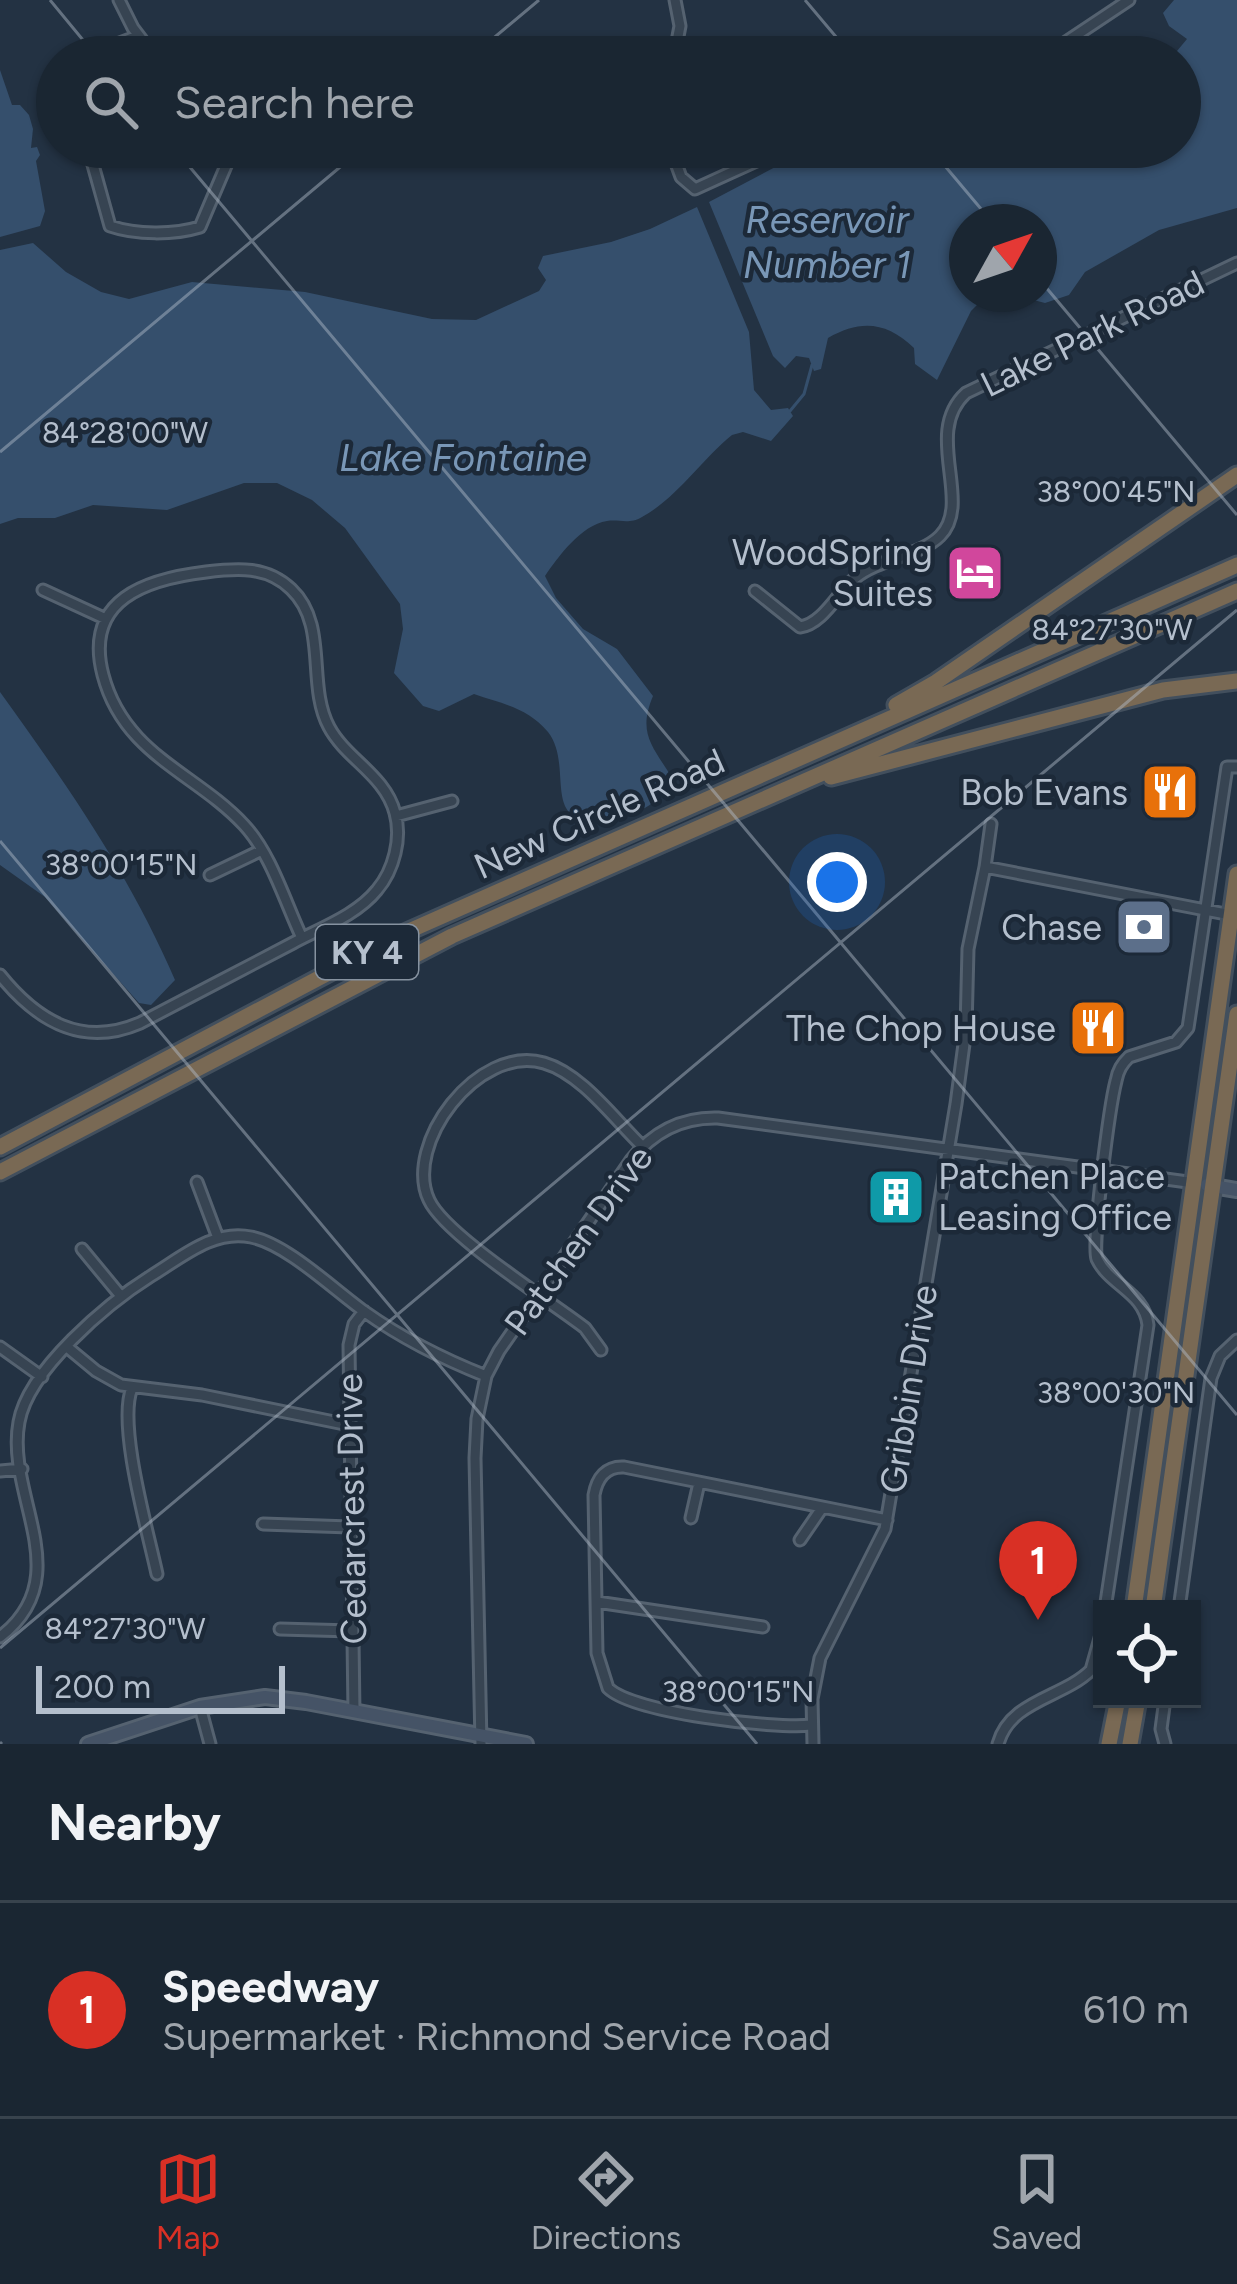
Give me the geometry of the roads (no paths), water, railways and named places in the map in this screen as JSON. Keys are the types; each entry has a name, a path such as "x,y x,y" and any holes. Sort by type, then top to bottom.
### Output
{"highway":[{"path":"746,780 936,682 1237,476"},
{"name":"New Circle Road","path":"0,1147 402,934 1237,565"},
{"name":"New Circle Road","path":"0,1172 369,976 742,806 1237,591"},
{"path":"742,806 833,776 1237,671"},
{"path":"1173,688 1237,681"},
{"path":"1134,1600 1237,874"},
{"path":"1155,1600 1237,1014"},
{"path":"1109,1744 1116,1708"},
{"path":"1130,1744 1136,1708"}],"street":[{"path":"119,0 138,36"},
{"path":"675,0 679,36"},
{"path":"1076,36 1129,0"},
{"path":"94,168 110,226 126,231 183,232 200,227 225,168"},
{"path":"678,168 695,189 741,168"},
{"name":"Lake Park Road","path":"755,591 800,627 815,623 865,570 926,546 946,529 951,511 948,421 966,394 1237,263"},
{"path":"0,975 4,989 65,1029 112,1032 140,1023 302,938 355,910 376,892 393,861 396,817 381,786 328,726 316,688 310,618 302,602 284,583 249,569 159,578 125,596 106,619 100,647 102,673 131,727 158,759 241,821 302,938"},
{"path":"44,590 106,619"},
{"path":"1106,1600 1147,1317 1142,1304 1110,1276 1095,1254 1096,1217 1119,1070 1130,1057 1176,1042 1188,1028 1227,767 1237,767"},
{"path":"396,817 452,801"},
{"name":"Gribbin Drive","path":"813,1744 815,1680 827,1641 873,1558 887,1520 948,1150 966,1029 968,949 991,824"},
{"path":"210,875 260,851"},
{"path":"985,867 1234,915"},
{"path":"601,1350 585,1328 443,1220 426,1192 423,1169 427,1150 463,1089 505,1061 542,1062 574,1079 642,1146"},
{"name":"Patchen Drive","path":"481,1740 475,1458 486,1376 506,1338 642,1146 676,1124 708,1118 1195,1183"},
{"path":"197,1182 218,1238"},
{"path":"1195,1183 1237,1190"},
{"path":"0,1637 25,1609 38,1568 17,1438 20,1418 42,1377 120,1295 218,1238 248,1236 271,1244 431,1353 486,1376"},
{"path":"82,1250 120,1295"},
{"name":"Cedarcrest Drive","path":"354,1712 349,1345 354,1324 364,1311"},
{"path":"1181,1600 1211,1378 1220,1356 1237,1340"},
{"path":"0,1346 42,1377"},
{"path":"68,1347 96,1371 132,1388 202,1395 349,1425"},
{"path":"132,1388 129,1433 157,1574"},
{"path":"1135,1414 1162,1416"},
{"path":"812,1725 759,1724 624,1700 608,1688 599,1668 594,1495 603,1474 624,1467 887,1520"},
{"path":"0,1471 22,1469"},
{"path":"692,1518 699,1484"},
{"path":"800,1540 822,1508"},
{"path":"263,1525 350,1526"},
{"path":"1160,1564 1186,1568"},
{"path":"597,1602 763,1627"},
{"path":"280,1629 352,1631"},
{"path":"998,1744 1002,1731 1016,1716 1093,1666"},
{"path":"88,1744 200,1707 265,1697 481,1740 526,1744"},
{"path":"200,1707 210,1744"},
{"path":"1164,1708 1165,1744"}],"water":[{"name":"Reservoir Number 1","path":"1174,0 1237,0 1237,208 1159,230 1085,272 1069,295 1057,299 1057,204 949,204 949,312 971,312 937,380 915,364 914,348 904,339 873,326 828,338 821,369 814,371 809,358 796,356 785,368 773,356 709,202 773,168 1201,168 1201,36 1183,36 1169,26 1163,13"},
{"path":"0,70 12,105 20,105 29,115 45,211 40,226 0,237"},
{"name":"Lake Fontaine","path":"697,207 749,332 754,390 771,410 788,408 793,416 771,441 743,432 732,435 655,509 637,519 607,521 588,529 545,576 556,598 583,629 617,649 653,696 647,730 672,778 658,798 639,811 595,821 577,818 562,796 556,747 548,732 523,712 474,694 439,711 423,706 394,673 403,629 400,604 345,528 312,500 277,483 244,483 167,510 93,505 55,518 18,518 0,524 0,250 33,243 66,272 101,292 129,299 192,282 305,292 432,319 476,320 539,291 546,280 538,268 543,256 611,242"},
{"path":"0,692 96,831 157,941 175,980 151,1005 139,1003 45,897 0,865"}],"waterway":[{"path":"790,411 804,394 812,365"}],"place":[{"name":"WoodSpring Suites","path":"975,573"},
{"name":"Bob Evans","path":"1170,792"},
{"name":"Chase","path":"1144,927"},
{"name":"The Chop House","path":"1098,1028"},
{"name":"Patchen Place Leasing Office","path":"896,1197"},
{"name":"Speedway","path":"1038,1620"}]}
